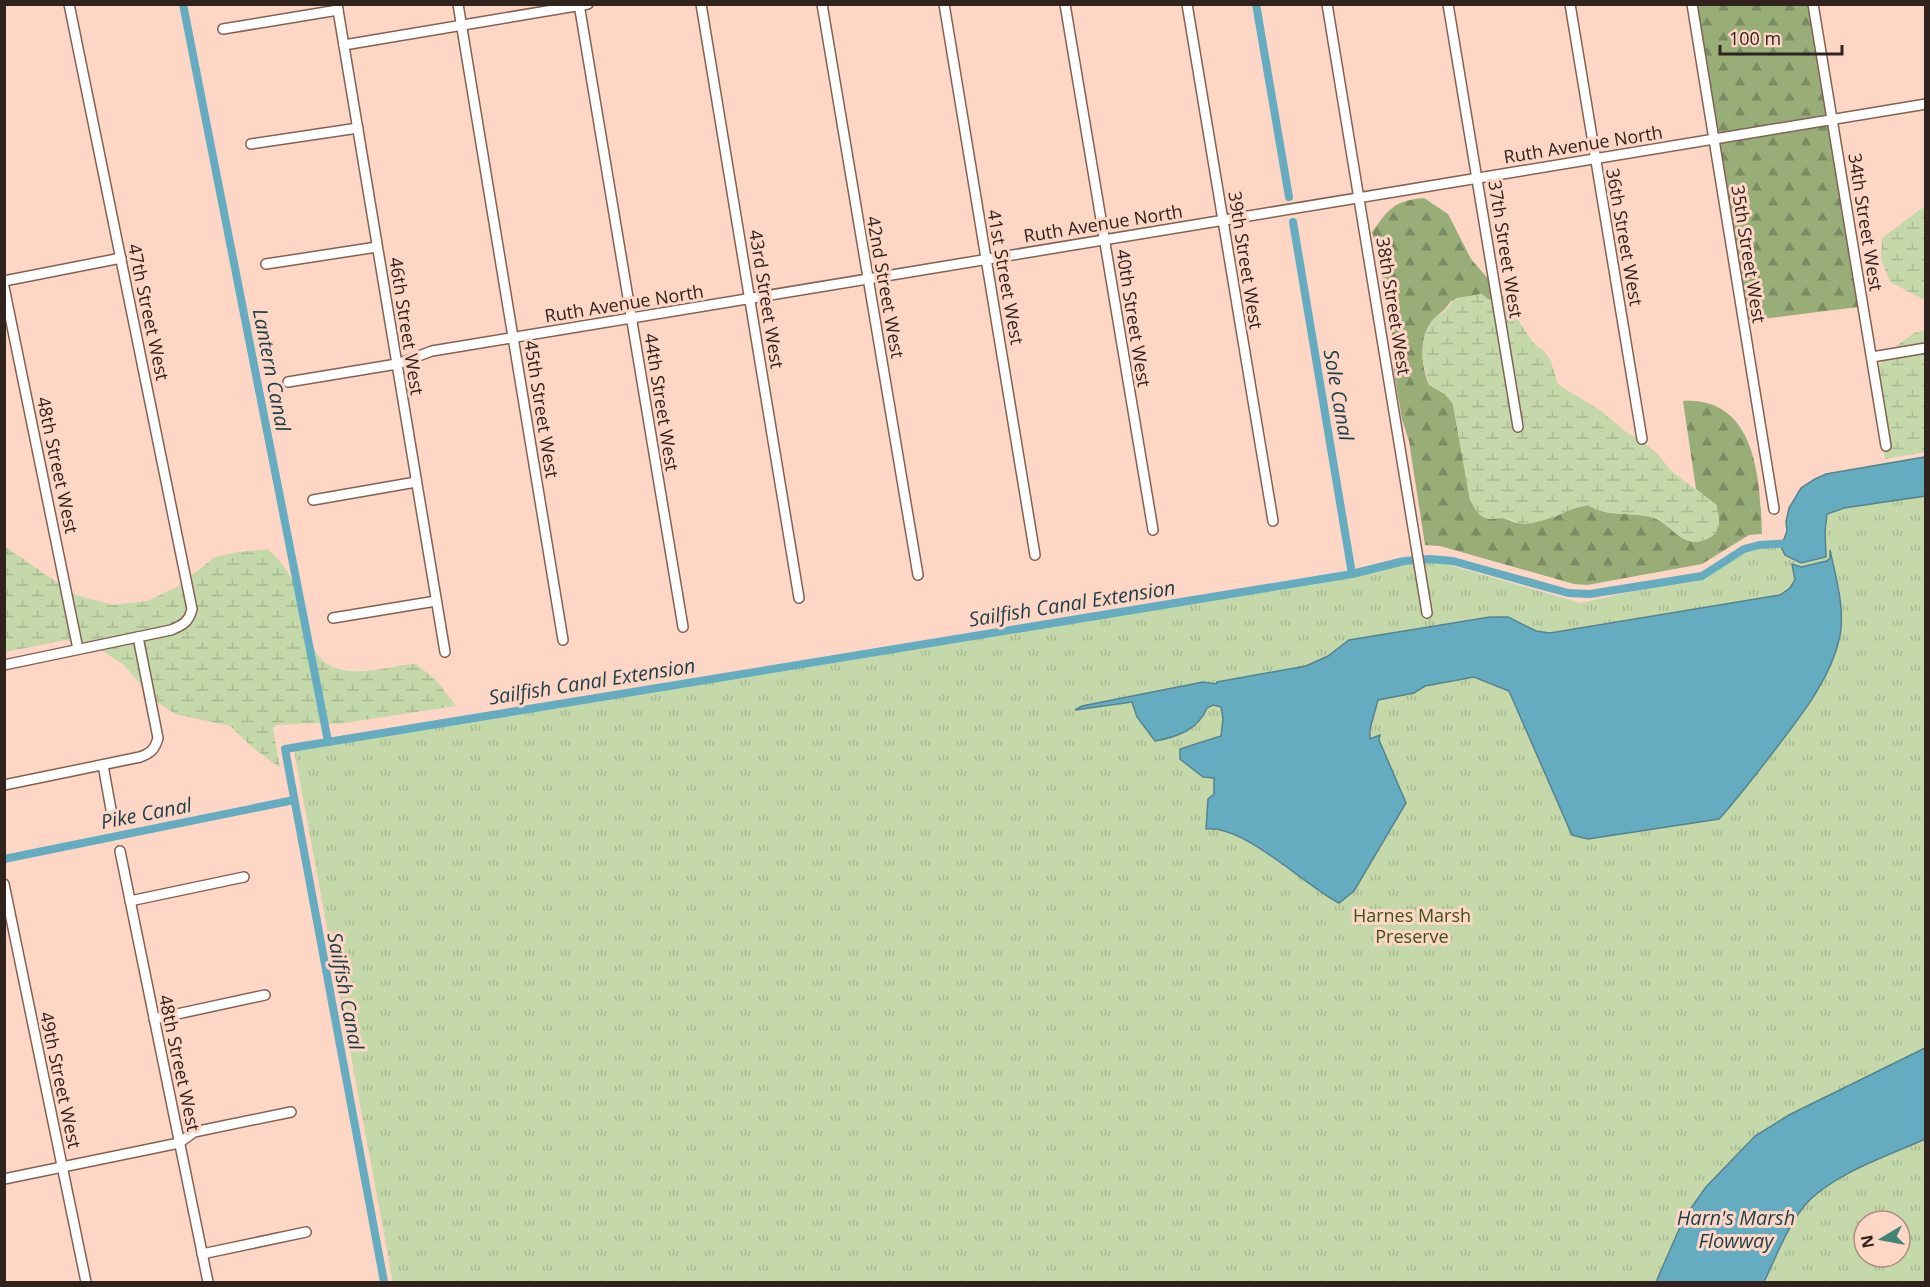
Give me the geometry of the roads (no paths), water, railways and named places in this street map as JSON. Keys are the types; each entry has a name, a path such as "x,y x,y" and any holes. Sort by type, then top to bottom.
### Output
{"street":[{"name":"47th Street West","path":"69,4 192,609 190,618 184,624 171,630 138,637"},
{"name":"45th Street West","path":"458,4 563,640"},
{"name":"43rd Street West","path":"701,4 799,598"},
{"name":"42nd Street West","path":"822,4 918,575"},
{"name":"41st Street West","path":"944,4 1035,555"},
{"name":"40th Street West","path":"1065,4 1153,530"},
{"name":"39th Street West","path":"1187,4 1273,520"},
{"name":"38th Street West","path":"1327,4 1427,613"},
{"name":"37th Street West","path":"1448,4 1518,428"},
{"name":"36th Street West","path":"1570,4 1642,439"},
{"name":"35th Street West","path":"1692,4 1774,509"},
{"name":"34th Street West","path":"1813,4 1886,446"},
{"path":"344,45 582,5"},
{"name":"44th Street West","path":"582,5 683,627"},
{"path":"223,29 337,7"},
{"name":"46th Street West","path":"337,7 445,652"},
{"name":"Ruth Avenue North","path":"288,382 397,364 432,351 1926,104"},
{"path":"251,144 358,128"},
{"path":"266,264 377,247"},
{"path":"4,281 121,258"},
{"name":"48th Street West","path":"4,286 78,650"},
{"path":"1872,357 1926,348"},
{"path":"313,500 416,482"},
{"path":"333,618 436,601"},
{"path":"4,665 138,637 158,738 149,754 4,785"},
{"path":"103,765 112,815"},
{"name":"48th Street West","path":"120,851 208,1282"},
{"path":"130,901 244,877"},
{"name":"49th Street West","path":"4,885 86,1282"},
{"path":"154,1019 265,995"},
{"path":"4,1179 180,1143 194,1132 291,1112"},
{"path":"202,1254 306,1232"}],"water":[{"path":"1925,457 1925,496 1844,508 1827,514 1826,557 1801,563 1785,555 1781,547 1787,531 1789,508 1801,488 1826,474"},
{"path":"1830,550 1839,593 1841,625 1836,652 1830,667 1794,725 1719,819 1588,839 1572,835 1509,691 1474,677 1425,686 1414,693 1378,700 1370,729 1370,739 1380,735 1379,740 1406,803 1354,891 1339,903 1256,846 1221,830 1206,829 1208,799 1214,794 1214,778 1203,777 1180,759 1180,749 1221,736 1223,719 1221,707 1213,705 1207,708 1198,722 1186,731 1155,741 1137,717 1132,702 1075,710 1082,706 1203,682 1216,684 1306,666 1328,656 1349,640 1490,617 1508,617 1536,631 1550,633 1780,595 1790,588 1795,580 1792,564 1801,567 1827,561 1830,558"},
{"name":"Harn's Marsh Flowway","path":"1925,1048 1925,1139 1845,1175 1816,1194 1793,1223 1764,1282 1656,1282 1684,1218 1706,1187 1755,1136 1789,1115"}],"waterway":[{"name":"Lantern Canal","path":"183,4 328,741"},
{"name":"Sole Canal","path":"1256,4 1289,197"},
{"name":"Sole Canal","path":"1293,222 1352,574"},
{"name":"Sailfish Canal Extension","path":"384,1282 285,749 1352,574 1404,561 1430,559 1453,561 1568,593 1590,594 1702,576 1744,549 1759,545 1792,543"},
{"name":"Pike Canal","path":"4,859 294,800"}],"park label":[{"name":"Harnes Marsh Preserve","path":"1412,925"}],"water label":[{"name":"Sailfish Canal","path":"346,991"}]}
